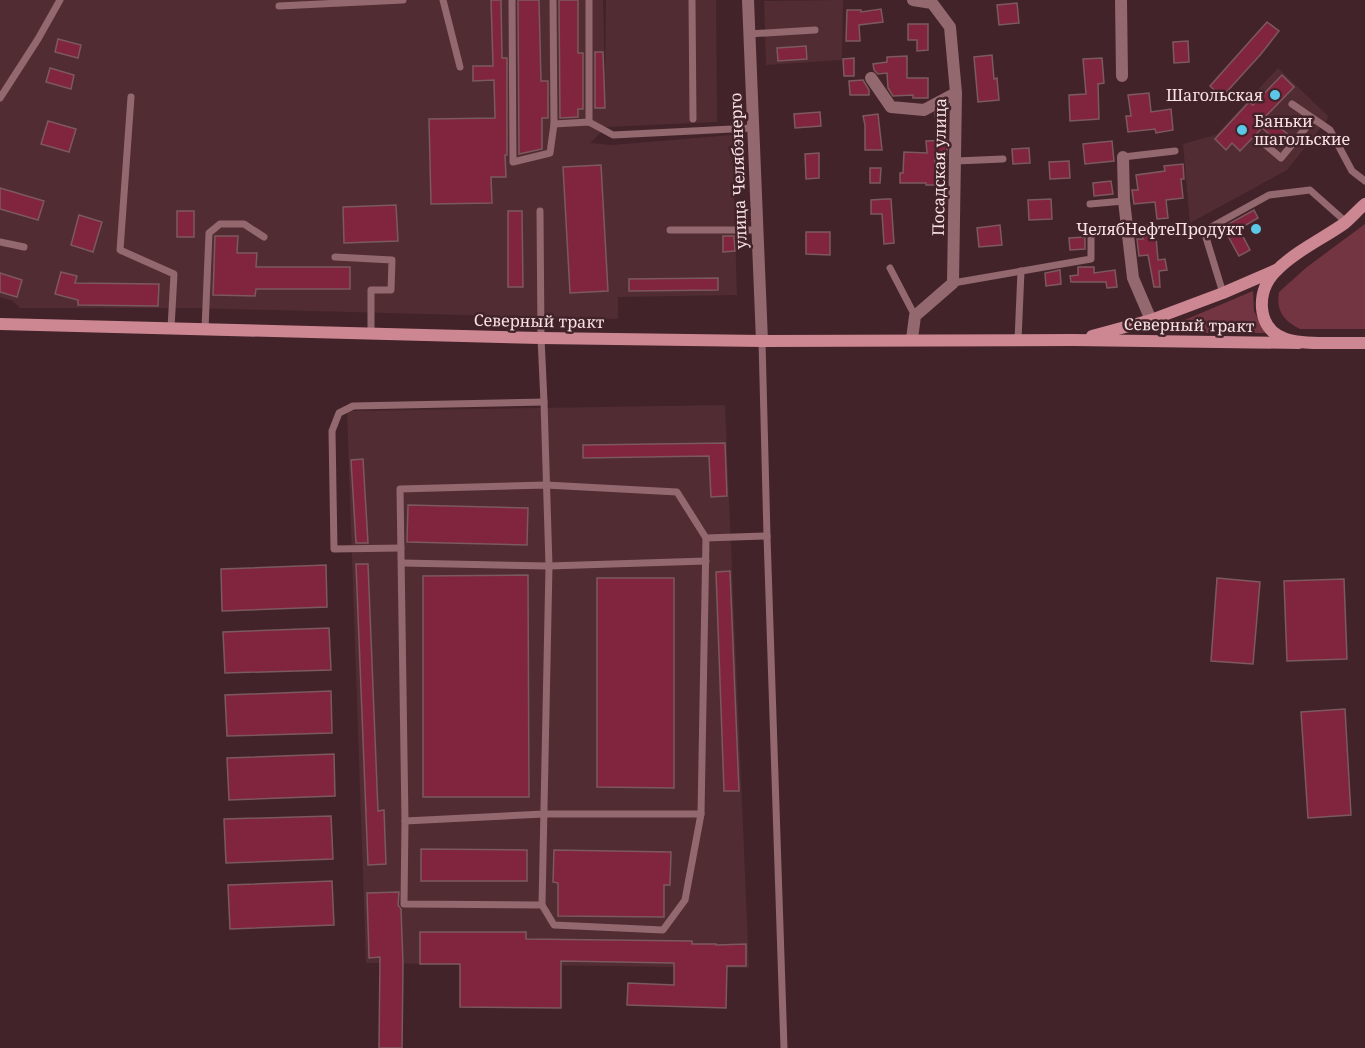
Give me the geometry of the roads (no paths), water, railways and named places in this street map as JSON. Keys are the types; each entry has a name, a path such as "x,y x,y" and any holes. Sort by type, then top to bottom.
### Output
{"main road":[{"path":"1299,343 1278,336 1270,328 1262,309 1263,293 1280,268 1346,222 1365,204"},
{"name":"Северный тракт","path":"1078,340 1152,320 1280,268"},
{"name":"Северный тракт","path":"0,324 541,338 1365,343"}],"street":[{"name":"улица Челябэнерго","path":"748,0 762,341"},
{"name":"Посадская улица","path":"913,0 932,3 950,27 956,93 953,283"},
{"path":"1121,0 1122,76"},
{"path":"871,78 891,107 924,110 956,93"},
{"path":"1123,157 1124,201 1132,278 1152,320"},
{"path":"912,339 915,316 953,283"}],"lane":[{"path":"0,98 60,0"},
{"path":"279,6 403,0"},
{"path":"443,0 460,67"},
{"path":"512,0 513,162 550,153 554,124 553,0"},
{"path":"589,0 589,122"},
{"path":"692,0 693,119"},
{"path":"749,34 815,30"},
{"path":"131,97 120,250 174,274 171,328"},
{"path":"1292,104 1330,130 1352,171 1365,181"},
{"path":"1261,141 1281,158 1313,119"},
{"path":"554,124 589,122 613,135 752,128"},
{"path":"1123,157 1175,151"},
{"path":"956,161 1003,159"},
{"path":"1223,293 1204,231 1269,195 1310,190 1346,222"},
{"path":"1090,204 1124,201"},
{"path":"540,211 541,338 544,402 546,485 549,566 542,905 554,925 663,930 685,900 701,814 706,538 677,492 546,485 400,489 404,904 542,905"},
{"path":"205,329 209,232 220,224 244,224 264,237"},
{"path":"670,230 757,230"},
{"path":"953,283 1091,259 1091,236"},
{"path":"0,242 24,247"},
{"path":"335,257 392,260 392,290 371,290 371,333"},
{"path":"890,268 915,316"},
{"path":"1018,340 1021,271"},
{"path":"762,341 766,536 784,1048"},
{"path":"401,548 334,549 332,430 339,413 353,406 544,402"},
{"path":"706,538 766,536"},
{"path":"402,563 549,566 706,561"},
{"path":"405,821 544,814 701,814"}],"place":[{"name":"Шагольская","path":"1275,95"},
{"name":"Баньки шагольские","path":"1242,130"},
{"name":"ЧелябНефтеПродукт","path":"1256,229"}]}
